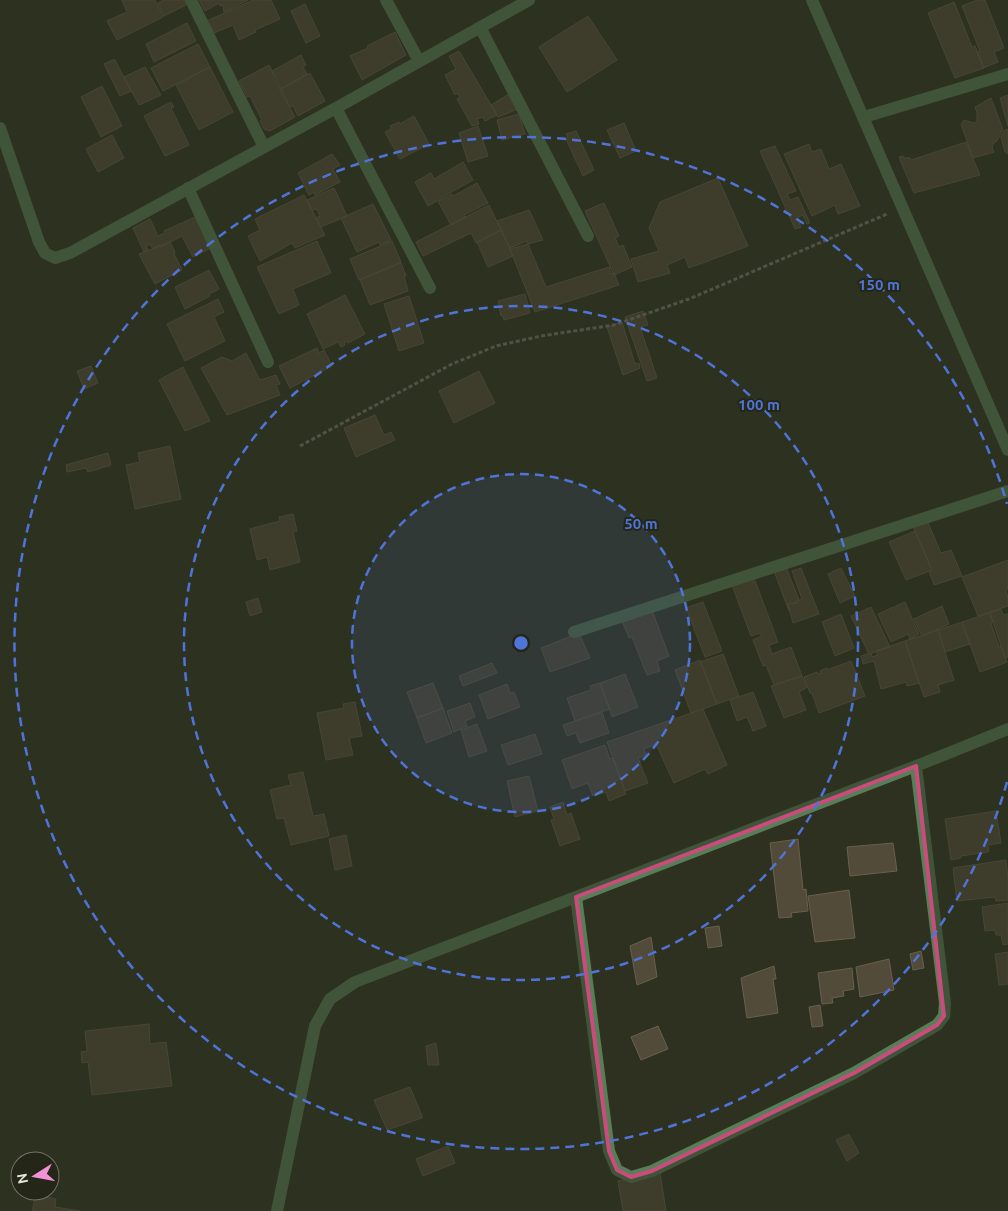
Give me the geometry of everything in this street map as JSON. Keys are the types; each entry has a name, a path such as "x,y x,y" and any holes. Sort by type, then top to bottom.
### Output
{"street":[{"path":"191,0 264,147"},
{"path":"386,0 419,61"},
{"path":"0,128 39,242 45,253 55,258 70,252 336,108 529,0"},
{"path":"812,0 1008,450"},
{"path":"480,27 588,236"},
{"path":"864,116 1008,74"},
{"path":"336,108 430,288"},
{"path":"188,188 268,362"},
{"path":"574,632 1008,491"},
{"path":"277,1211 315,1026 330,1000 356,982 1008,729"},
{"path":"576,897 609,1151 617,1170 631,1177 652,1171 854,1073 937,1025 944,1016 945,1003 916,766"}],"path":[{"path":"300,446 452,364 496,346 624,321 689,299 835,235 904,208"}],"highlighted area":[{"path":"916,766 944,1016 937,1025 854,1073 652,1171 631,1177 617,1170 609,1151 576,897"}],"building":[{"path":"122,0 155,0 163,17 117,40 107,21 127,12"},
{"path":"164,0 184,0 186,5 164,16 158,3"},
{"path":"199,0 248,0 224,12 223,5 220,6 219,3 205,11"},
{"path":"253,0 271,0 280,19 255,30 256,32 239,40 233,25 214,33 207,21"},
{"path":"977,0 985,0 1004,48 994,52 998,62 983,68 977,52 980,51 962,6"},
{"path":"954,2 972,47 975,46 984,68 955,78 928,13"},
{"path":"305,4 320,36 306,43 291,11"},
{"path":"588,16 617,60 567,92 539,47"},
{"path":"187,23 196,41 154,62 146,44"},
{"path":"395,32 406,55 362,80 350,56"},
{"path":"198,44 210,67 163,91 151,68"},
{"path":"459,51 497,115 485,121 483,117 477,119 479,124 472,126 457,99 460,98 458,93 455,95 445,75 456,69 449,56"},
{"path":"301,55 306,65 303,67 307,74 281,89 272,71"},
{"path":"115,60 131,91 120,96 104,64"},
{"path":"269,65 275,76 273,77 295,117 270,131 264,129 260,121 262,120 250,96 247,97 239,81"},
{"path":"145,67 161,95 139,105 124,77"},
{"path":"210,67 233,112 199,130 176,85"},
{"path":"310,73 325,101 298,116 293,106 290,107 281,89"},
{"path":"102,86 122,126 101,137 81,97"},
{"path":"509,94 518,109 498,117 491,105"},
{"path":"1008,95 1008,126 1000,98"},
{"path":"991,98 1003,130 996,142 994,142 992,148 994,152 973,158 961,124 964,120 973,123 977,122 975,107"},
{"path":"171,102 174,107 171,108 189,145 165,156 144,116"},
{"path":"519,114 525,134 502,140 497,120"},
{"path":"414,116 429,144 400,159 385,132 391,129 390,126 399,122 400,124"},
{"path":"624,123 636,151 620,158 607,130"},
{"path":"478,126 488,156 468,162 459,133"},
{"path":"1008,129 1008,154 1005,152 1001,137 1005,130"},
{"path":"576,131 594,170 583,176 566,139 568,138 566,134"},
{"path":"112,135 124,158 98,172 86,149"},
{"path":"966,142 980,175 914,193 899,157 903,156 903,158 910,158 911,160"},
{"path":"809,144 812,152 821,149 829,169 841,164 860,206 838,214 835,205 812,216 784,154"},
{"path":"775,146 796,191 787,194 790,200 798,197 810,223 807,224 803,215 797,218 801,227 795,229 760,151"},
{"path":"332,154 340,165 333,169 340,182 315,195 314,192 309,195 298,173"},
{"path":"463,162 473,180 428,206 415,182 431,173 434,179"},
{"path":"718,178 748,246 689,268 685,257 667,265 670,273 638,282 631,259 659,251 649,228 660,202"},
{"path":"477,183 488,203 464,215 465,218 451,225 438,201 452,194 453,196"},
{"path":"334,188 347,216 321,227 316,218 320,216 317,209 312,210 307,200"},
{"path":"304,195 325,235 295,248 292,243 260,261 248,236 260,230 255,219"},
{"path":"604,203 619,236 615,238 619,247 623,245 632,267 614,275 585,211"},
{"path":"373,204 391,240 380,245 379,242 357,252 341,218"},
{"path":"489,205 501,230 476,243 471,233 423,256 416,242"},
{"path":"529,210 543,240 528,244 527,241 510,248 497,221"},
{"path":"195,217 213,247 193,257 182,236 153,249 150,244 146,246 148,250 144,252 133,228 150,219 158,236 165,233 164,231"},
{"path":"501,230 513,256 488,267 477,242"},
{"path":"317,241 331,273 293,289 299,305 279,314 257,267"},
{"path":"392,241 401,262 359,280 350,259"},
{"path":"170,242 182,270 155,284 139,254"},
{"path":"528,244 546,287 609,267 611,274 614,273 619,285 535,312 510,249"},
{"path":"401,263 406,276 404,276 408,291 370,305 360,280"},
{"path":"209,270 219,289 185,309 175,287"},
{"path":"525,294 530,313 504,320 503,316 501,316 498,301"},
{"path":"345,295 365,334 348,343 347,341 341,347 338,342 323,349 307,314"},
{"path":"409,296 424,343 399,351 384,304"},
{"path":"218,299 224,312 214,317 225,341 185,361 167,324"},
{"path":"643,311 648,325 640,327 657,378 647,381 625,317"},
{"path":"622,322 635,364 639,363 640,368 623,375 607,327"},
{"path":"317,348 319,353 324,350 332,366 290,388 279,366"},
{"path":"246,353 260,380 276,375 280,384 276,385 280,395 227,415 201,368 222,357 232,361"},
{"path":"91,366 98,383 84,389 77,371"},
{"path":"183,367 210,421 185,431 159,380"},
{"path":"479,371 495,403 454,423 439,391"},
{"path":"375,415 384,435 391,432 395,440 356,457 344,428"},
{"path":"170,446 181,499 135,509 126,465 140,462 138,453"},
{"path":"108,453 111,465 88,472 86,468 67,472 66,465"},
{"path":"293,514 297,531 293,532 300,562 270,570 267,557 257,560 250,529 280,521 279,517"},
{"path":"926,518 941,553 951,550 962,576 934,585 929,571 932,570 912,524"},
{"path":"915,531 932,570 906,580 889,542"},
{"path":"1008,560 1008,589 1006,590 1008,606 978,616 962,577"},
{"path":"786,567 799,600 793,604 788,604 790,611 774,571"},
{"path":"801,568 819,614 793,623 788,604 797,603 797,601 802,599 792,571"},
{"path":"841,568 855,596 840,603 828,574"},
{"path":"754,578 778,642 769,645 772,654 791,647 802,676 774,685 766,665 763,666 753,640 762,636 760,633 751,636 732,585"},
{"path":"258,598 262,612 250,616 246,602"},
{"path":"703,602 722,651 705,657 686,608"},
{"path":"905,602 919,634 910,639 908,634 891,642 878,614"},
{"path":"942,606 949,624 922,636 914,619"},
{"path":"871,607 890,647 869,654 851,616"},
{"path":"1001,609 1003,615 1008,614 1008,657 1005,658 990,613"},
{"path":"652,610 669,656 657,661 660,671 647,675 632,637 629,638 622,621"},
{"path":"990,613 993,622 991,623 999,647 1001,646 1007,662 980,672 962,622"},
{"path":"841,614 854,648 835,656 822,622"},
{"path":"962,622 970,644 945,652 938,630"},
{"path":"938,630 954,680 938,685 940,692 924,697 905,641"},
{"path":"579,633 590,658 550,672 541,648"},
{"path":"905,641 919,683 907,686 906,682 881,689 874,661 863,664 861,656 871,653 872,657 878,655 876,651"},
{"path":"723,654 739,696 717,704 700,662"},
{"path":"700,660 717,704 691,713 675,670"},
{"path":"851,661 865,696 819,713 804,677 817,672 818,674 821,673 820,671 827,668 827,670"},
{"path":"492,663 497,673 463,686 459,676"},
{"path":"625,674 638,707 612,717 600,683"},
{"path":"802,676 807,687 799,692 806,710 784,718 771,686"},
{"path":"433,683 443,708 417,718 407,692"},
{"path":"600,683 610,709 575,721 567,698 591,690 590,686"},
{"path":"507,684 510,693 514,692 520,707 488,719 479,695"},
{"path":"753,692 766,726 753,731 747,717 737,721 730,700"},
{"path":"355,702 362,736 349,738 353,755 326,760 317,713 344,708 343,704"},
{"path":"470,703 475,717 465,721 467,726 454,732 447,711"},
{"path":"443,708 452,733 426,743 417,718"},
{"path":"703,709 727,765 708,774 705,769 674,783 656,744 644,749 646,755 638,758 648,783 625,791 607,742"},
{"path":"602,712 609,733 580,743 576,733 567,736 563,725"},
{"path":"477,724 487,751 469,757 461,730"},
{"path":"535,734 542,754 508,765 501,745"},
{"path":"605,745 610,759 613,758 626,794 609,801 606,792 593,796 588,783 572,789 562,760"},
{"path":"303,772 313,816 324,814 329,836 291,845 284,818 277,819 270,790 291,785 288,775"},
{"path":"529,776 538,811 515,817 507,781"},
{"path":"563,802 567,815 571,813 580,839 560,846 551,820 554,819 550,807"},
{"path":"996,811 1001,843 988,845 989,852 961,856 961,858 951,860 945,819"},
{"path":"346,835 352,866 335,870 329,839"},
{"path":"798,839 803,890 806,889 808,911 791,913 792,917 779,918 770,843"},
{"path":"893,843 897,871 850,876 847,847"},
{"path":"1006,860 1008,900 996,901 995,897 957,901 953,868"},
{"path":"849,890 855,938 815,942 808,896"},
{"path":"1008,903 1008,944 1003,945 1001,935 996,935 995,930 985,931 982,907"},
{"path":"719,926 722,946 708,948 705,928"},
{"path":"651,937 657,977 637,985 630,946"},
{"path":"921,951 924,968 913,970 910,954"},
{"path":"1008,952 1008,984 999,985 995,954"},
{"path":"889,959 894,990 860,997 856,967"},
{"path":"774,966 776,979 773,979 778,1013 747,1018 741,978"},
{"path":"852,968 854,989 843,991 844,996 832,998 833,1003 822,1004 818,973"},
{"path":"820,1005 823,1026 812,1027 809,1007"},
{"path":"149,1024 150,1044 166,1042 172,1086 92,1095 88,1062 82,1063 81,1052 87,1051 85,1031"},
{"path":"658,1026 668,1049 641,1060 631,1037"},
{"path":"436,1043 439,1065 428,1065 426,1046"},
{"path":"410,1087 422,1118 387,1130 374,1100"},
{"path":"849,1134 859,1153 847,1161 836,1140"},
{"path":"448,1146 455,1163 423,1176 416,1159"},
{"path":"660,1173 666,1211 623,1211 618,1181"},
{"path":"34,1201 56,1201 55,1207 80,1211 32,1211"}]}
